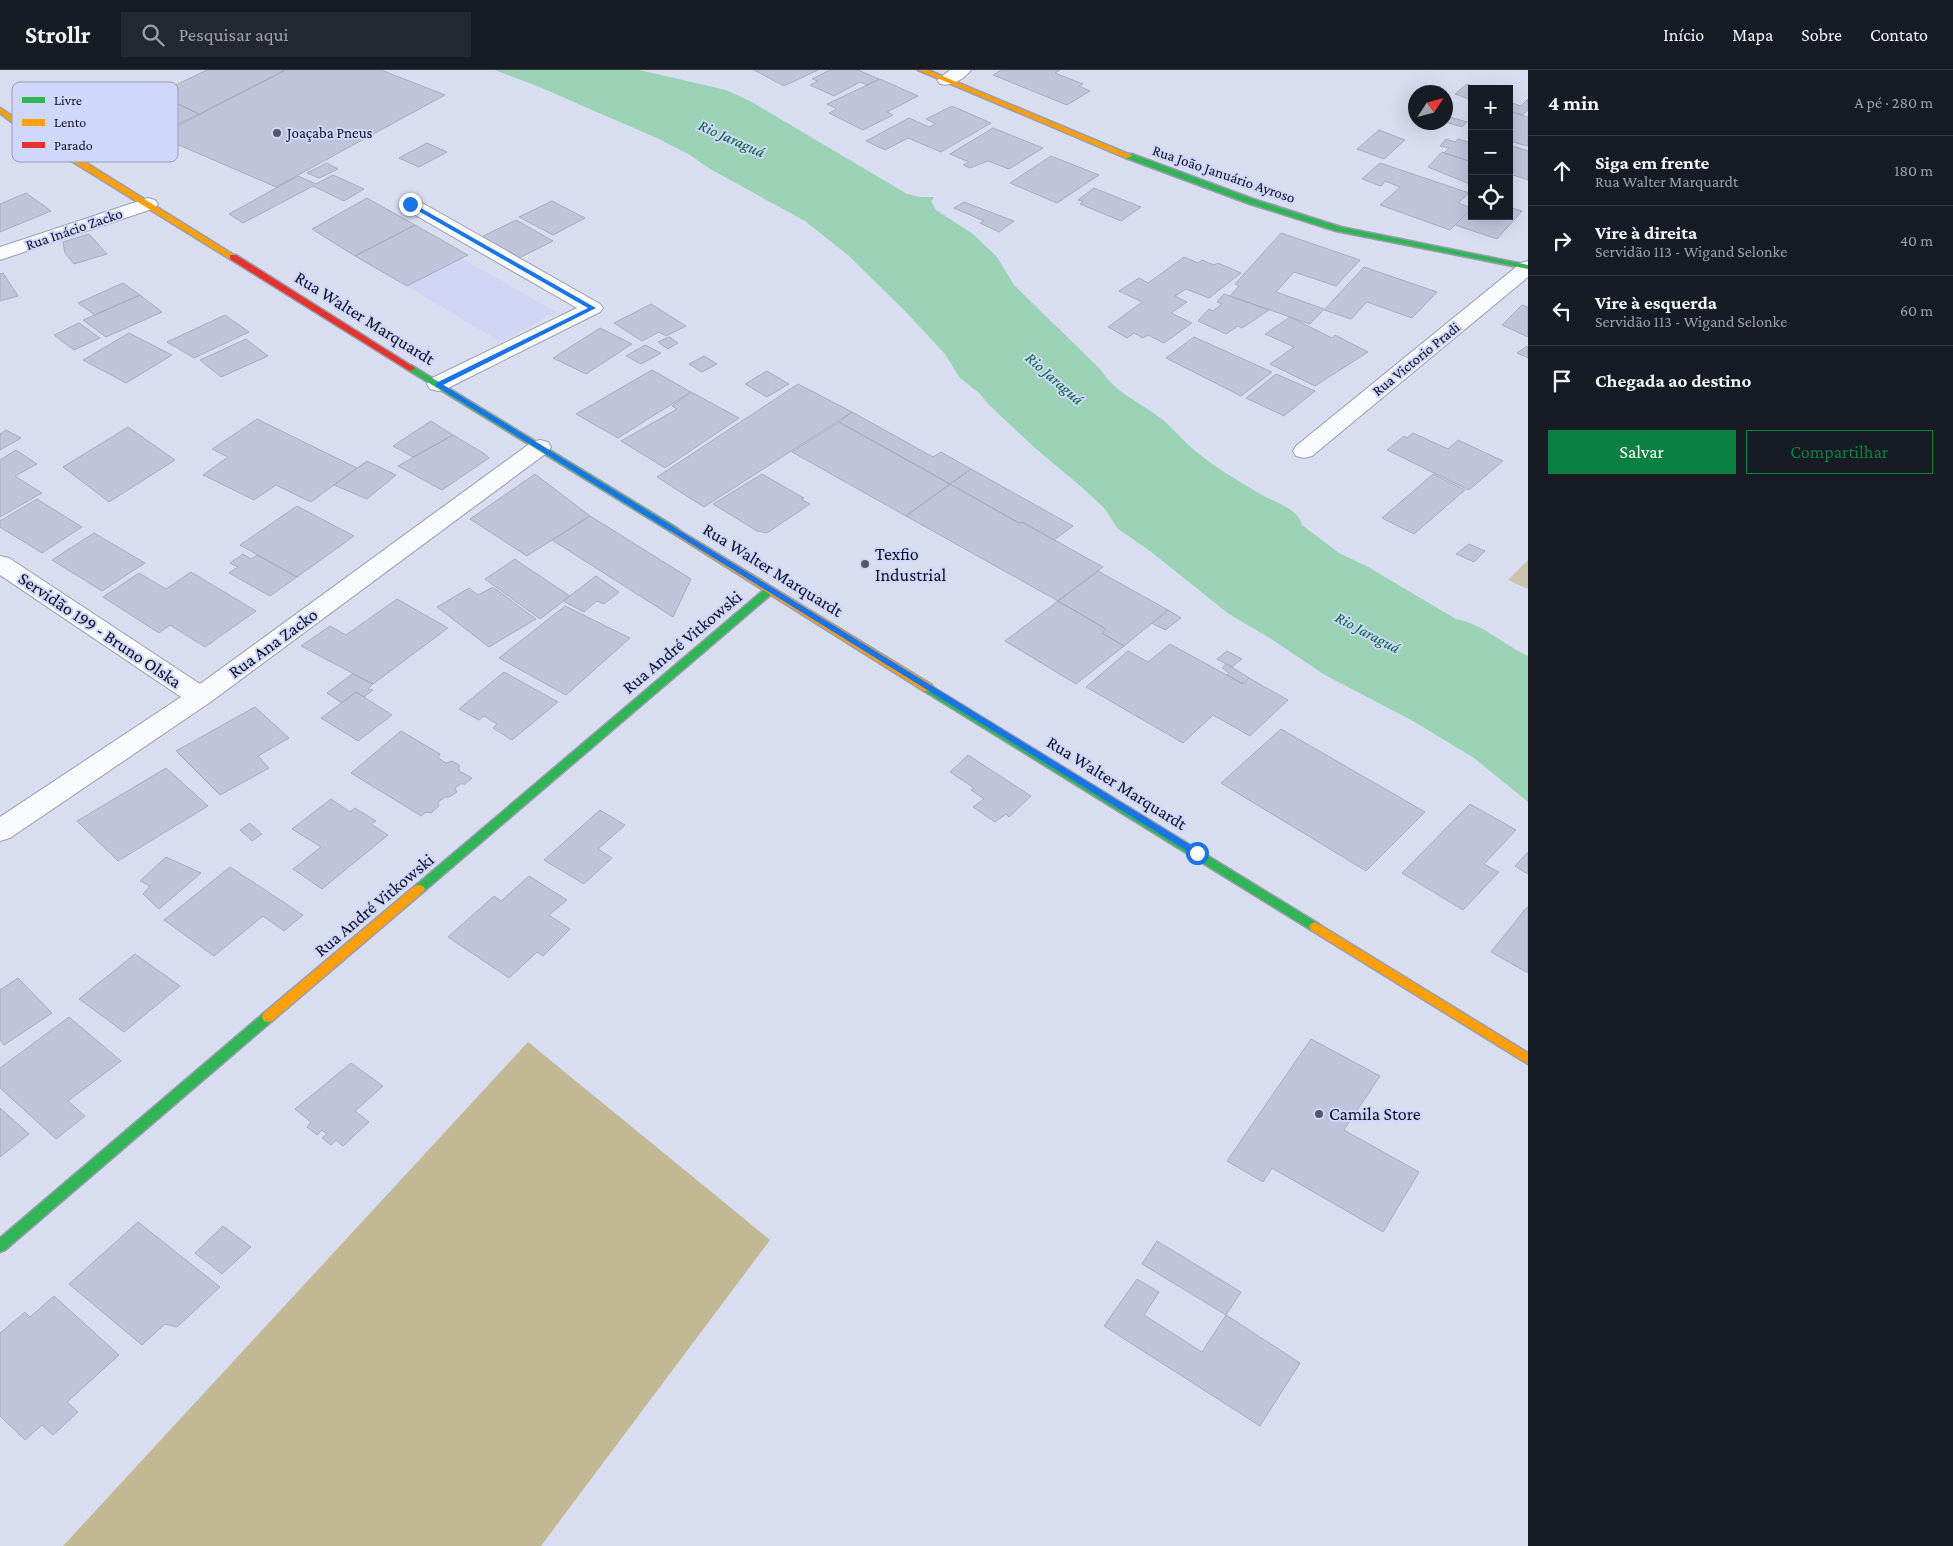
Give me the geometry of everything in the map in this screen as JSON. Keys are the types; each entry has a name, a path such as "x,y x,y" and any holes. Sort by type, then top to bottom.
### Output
{"main road":[{"name":"Rua João Januário Ayroso","path":"922,70 1143,162 1250,201 1339,229 1528,267"},
{"name":"Rua Walter Marquardt","path":"0,110 12,119"},
{"name":"Rua Walter Marquardt","path":"80,162 1528,1060"},
{"name":"Rua André Vitkowski","path":"0,1246 770,590"}],"street":[{"path":"946,80 962,70"},
{"name":"Rua Inácio Zacko","path":"0,254 148,204"},
{"path":"410,204 593,308 438,384"},
{"name":"Rua Victorio Pradi","path":"1304,451 1528,267"},
{"name":"Rua Ana Zacko","path":"0,831 200,697 540,447"},
{"name":"Servidão 199 - Bruno Olska","path":"0,564 200,697"}],"shaded area":[{"path":"461,258 556,312 501,342 407,286"},
{"path":"1528,560 1528,589 1508,580"},
{"path":"528,1042 770,1240 541,1546 63,1546"}],"water":[{"name":"Rio Jaraguá","path":"495,70 639,70 726,90 750,101 907,194 933,197 931,201 936,210 973,234 997,257 1014,285 1113,384 1161,419 1201,456 1243,484 1291,510 1300,519 1302,525 1339,553 1368,567 1456,619 1475,625 1528,656 1528,802 1474,758 1413,721 1325,675 1268,637 1229,614 1150,551 1117,528 1105,509 1035,448 989,405 980,394 959,377 945,354 907,313 849,256 805,221 659,139 537,86"}],"building":[{"path":"207,70 285,70 199,114 178,104 178,84"},
{"path":"286,70 381,70 445,95 276,187 178,145 178,126"},
{"path":"754,70 818,70 784,86"},
{"path":"830,70 858,70 879,79 867,85 860,82 834,96 810,85 818,81 812,79"},
{"path":"1001,70 1060,70 1055,73 1083,84 1079,86 1090,91 1067,105 993,75"},
{"path":"880,79 918,96 887,112 893,115 863,130 829,113 837,109 827,104"},
{"path":"1467,84 1470,85 1468,85 1468,99 1455,94"},
{"path":"1528,99 1528,110 1522,115 1513,112 1513,103 1521,106"},
{"path":"178,104 199,114 178,124"},
{"path":"952,106 991,123 941,152 908,138 885,150 866,141 909,118 929,127 936,124 926,119"},
{"path":"1513,112 1528,117 1528,146 1513,142"},
{"path":"1453,118 1467,122 1462,127 1453,124"},
{"path":"993,128 1043,148 1009,169 988,161 970,168 963,165 969,162 950,154"},
{"path":"1379,130 1405,140 1384,159 1357,149"},
{"path":"1446,139 1455,142 1458,139 1468,142 1468,161 1444,153 1449,148 1440,146"},
{"path":"427,143 447,152 419,167 399,158"},
{"path":"1513,146 1528,151 1528,180 1513,175 1515,170 1513,169"},
{"path":"1442,152 1468,161 1468,183 1428,167"},
{"path":"1051,156 1099,175 1057,203 1010,183"},
{"path":"327,163 338,169 319,178 307,173"},
{"path":"1380,163 1468,193 1458,203 1468,207 1468,212 1450,230 1380,205 1400,187 1385,181 1381,186 1362,179"},
{"path":"333,175 364,189 344,201 313,186 243,223 229,214 298,176 316,184"},
{"path":"1094,188 1141,207 1121,221 1080,204 1083,201 1078,200"},
{"path":"26,193 51,211 0,232 0,204"},
{"path":"367,198 415,225 355,256 312,229"},
{"path":"552,201 585,218 553,235 519,217"},
{"path":"964,202 1014,221 999,232 980,223 984,221 954,208"},
{"path":"1513,208 1522,211 1497,239 1455,225 1468,212 1468,220 1513,220"},
{"path":"516,220 553,241 517,259 481,237"},
{"path":"415,225 468,255 407,286 355,256"},
{"path":"1281,233 1360,260 1336,286 1294,272 1276,292 1324,309 1310,324 1230,296 1239,286 1235,284"},
{"path":"89,234 107,254 74,264 65,253 63,242"},
{"path":"1184,257 1198,263 1202,260 1214,265 1218,263 1241,273 1209,298 1186,289 1175,296 1187,302 1171,313 1192,323 1164,343 1148,335 1143,338 1134,333 1127,338 1108,327 1142,302 1119,291 1139,278 1148,283"},
{"path":"1364,267 1437,292 1412,318 1367,302 1351,319 1324,310"},
{"path":"3,273 18,296 0,301 0,274"},
{"path":"123,283 140,295 95,315 78,303"},
{"path":"1224,294 1269,310 1242,328 1238,326 1226,334 1198,321 1209,309 1213,311 1222,304 1217,302"},
{"path":"140,295 162,312 106,337 83,320"},
{"path":"651,304 686,326 666,336 659,332 642,341 614,323"},
{"path":"1522,305 1528,307 1528,337 1502,325"},
{"path":"225,315 249,332 194,358 167,342"},
{"path":"1290,317 1332,338 1335,335 1368,352 1315,386 1270,364 1294,347 1265,334"},
{"path":"79,323 100,338 74,350 54,335"},
{"path":"600,328 632,344 586,374 553,358"},
{"path":"129,333 172,355 126,383 83,360"},
{"path":"669,337 678,343 668,349 658,342"},
{"path":"1194,337 1272,372 1241,396 1166,358"},
{"path":"246,339 268,356 221,377 200,360"},
{"path":"645,345 661,353 641,364 626,356"},
{"path":"1527,346 1528,358 1517,353"},
{"path":"704,356 717,364 702,372 689,364"},
{"path":"652,370 691,392 618,438 576,414"},
{"path":"767,371 789,384 767,397 745,384"},
{"path":"1276,374 1315,391 1284,416 1246,398"},
{"path":"798,384 852,412 704,507 657,477"},
{"path":"691,392 739,418 665,468 621,441 677,409 672,406"},
{"path":"852,412 933,457 941,452 971,469 950,484 839,422"},
{"path":"257,419 357,468 311,502 276,485 254,500 203,475 228,457 212,449"},
{"path":"431,421 453,435 413,457 393,446"},
{"path":"839,422 950,484 906,516 792,452"},
{"path":"128,427 175,460 109,502 63,467"},
{"path":"6,430 21,438 0,450 0,434"},
{"path":"1413,433 1448,449 1458,440 1503,461 1469,490 1387,450 1404,436 1407,438"},
{"path":"453,435 489,458 442,490 398,466"},
{"path":"16,450 37,464 15,476 42,493 0,517 0,460"},
{"path":"367,461 396,475 367,499 334,485"},
{"path":"971,469 1073,526 1054,540 1022,522 1019,523 950,484"},
{"path":"535,474 590,516 527,556 470,519"},
{"path":"762,474 804,498 801,499 810,504 767,533 757,531 713,504"},
{"path":"1433,474 1465,490 1414,534 1382,518"},
{"path":"950,484 1103,567 1058,601 906,516"},
{"path":"37,499 82,527 42,553 0,527 0,521"},
{"path":"297,506 354,536 297,577 240,545"},
{"path":"590,516 691,579 673,617 552,540"},
{"path":"94,533 145,563 102,591 52,560"},
{"path":"1469,544 1485,551 1474,562 1456,554"},
{"path":"243,554 251,559 257,555 297,577 270,596 229,573 238,567 230,563"},
{"path":"515,559 570,596 540,619 485,579"},
{"path":"1098,571 1168,610 1124,646 1102,633 1106,629 1058,601"},
{"path":"191,572 256,611 205,647 170,625 159,633 103,597 139,573 166,589"},
{"path":"596,576 619,592 604,604 597,601 584,612 563,601"},
{"path":"493,587 536,619 489,647 437,607 469,588 478,595"},
{"path":"397,599 448,628 373,684 301,646 330,626 346,635"},
{"path":"1058,601 1106,629 1102,633 1124,646 1076,684 1005,641"},
{"path":"565,606 630,638 566,695 499,658"},
{"path":"1168,610 1181,618 1165,630 1152,623"},
{"path":"1170,644 1243,684 1249,678 1288,700 1250,736 1213,715 1183,743 1086,687 1128,651 1148,662"},
{"path":"1227,651 1242,659 1232,667 1217,659"},
{"path":"1226,664 1249,678 1243,684 1227,675 1229,673 1222,668"},
{"path":"504,672 558,702 512,740 493,728 497,724 484,716 479,720 459,709"},
{"path":"352,674 373,684 368,689 373,690 364,697 356,692 342,703 327,693"},
{"path":"356,692 392,715 358,741 321,718"},
{"path":"255,707 289,738 258,756 269,768 220,795 176,751"},
{"path":"1281,729 1425,812 1366,871 1221,783"},
{"path":"401,731 440,754 438,758 446,763 452,761 459,765 459,771 472,778 465,784 460,784 455,788 457,792 438,802 439,806 431,813 426,812 421,816 351,773"},
{"path":"968,755 1031,796 1009,817 1006,814 995,822 973,807 984,799 971,790 974,788 950,772"},
{"path":"166,768 208,806 118,861 77,821"},
{"path":"331,799 350,812 355,808 376,821 371,824 388,835 322,889 293,869 321,847 292,829"},
{"path":"1470,804 1516,830 1484,864 1499,872 1463,910 1402,873"},
{"path":"600,810 625,825 598,849 612,858 584,884 544,860"},
{"path":"250,823 262,834 252,841 240,830"},
{"path":"1528,852 1528,874 1515,866"},
{"path":"166,857 201,873 159,909 143,894 150,886 140,881"},
{"path":"230,867 303,915 284,931 263,916 214,956 164,920"},
{"path":"529,876 567,900 549,915 570,929 543,956 537,952 509,978 448,937 494,896 501,901"},
{"path":"1528,907 1528,973 1491,952"},
{"path":"135,954 180,986 124,1032 79,999"},
{"path":"18,978 52,1013 4,1045 0,1040 0,990"},
{"path":"69,1017 121,1061 68,1101 85,1116 56,1139 0,1088 0,1068"},
{"path":"1311,1039 1380,1076 1344,1130 1419,1172 1383,1232 1272,1168 1263,1182 1227,1161"},
{"path":"351,1063 383,1086 355,1111 369,1122 343,1146 336,1140 331,1145 322,1138 327,1134 322,1130 317,1135 307,1127 311,1122 295,1109"},
{"path":"0,1108 29,1134 0,1157"},
{"path":"138,1222 220,1287 177,1327 165,1324 142,1345 69,1284"},
{"path":"223,1226 251,1247 222,1274 195,1253"},
{"path":"1157,1241 1241,1292 1226,1315 1142,1264"},
{"path":"1137,1279 1159,1292 1144,1315 1202,1352 1226,1315 1300,1363 1260,1426 1104,1326"},
{"path":"54,1296 119,1355 67,1402 78,1412 53,1435 42,1425 25,1440 0,1416 0,1333 25,1312 30,1317"}],"traffic: fast":[{"path":"1129,156 1250,201 1339,229 1528,267"},
{"path":"411,368 674,530"},
{"path":"419,889 770,590"},
{"path":"928,688 1315,927"},
{"path":"0,1246 268,1017"}],"traffic: slow":[{"path":"922,70 1129,156"},
{"path":"0,110 12,119"},
{"path":"79,162 233,257"},
{"path":"674,530 928,688"},
{"path":"268,1017 419,889"},
{"path":"1315,927 1528,1059"}],"traffic: jam":[{"path":"233,257 411,368"}],"place":[{"name":"Joaçaba Pneus","path":"277,133"},
{"name":"Texfio Industrial","path":"865,564"},
{"name":"Camila Store","path":"1319,1114"}],"route":[{"path":"410,204 593,308 438,384 1197,853"}]}
